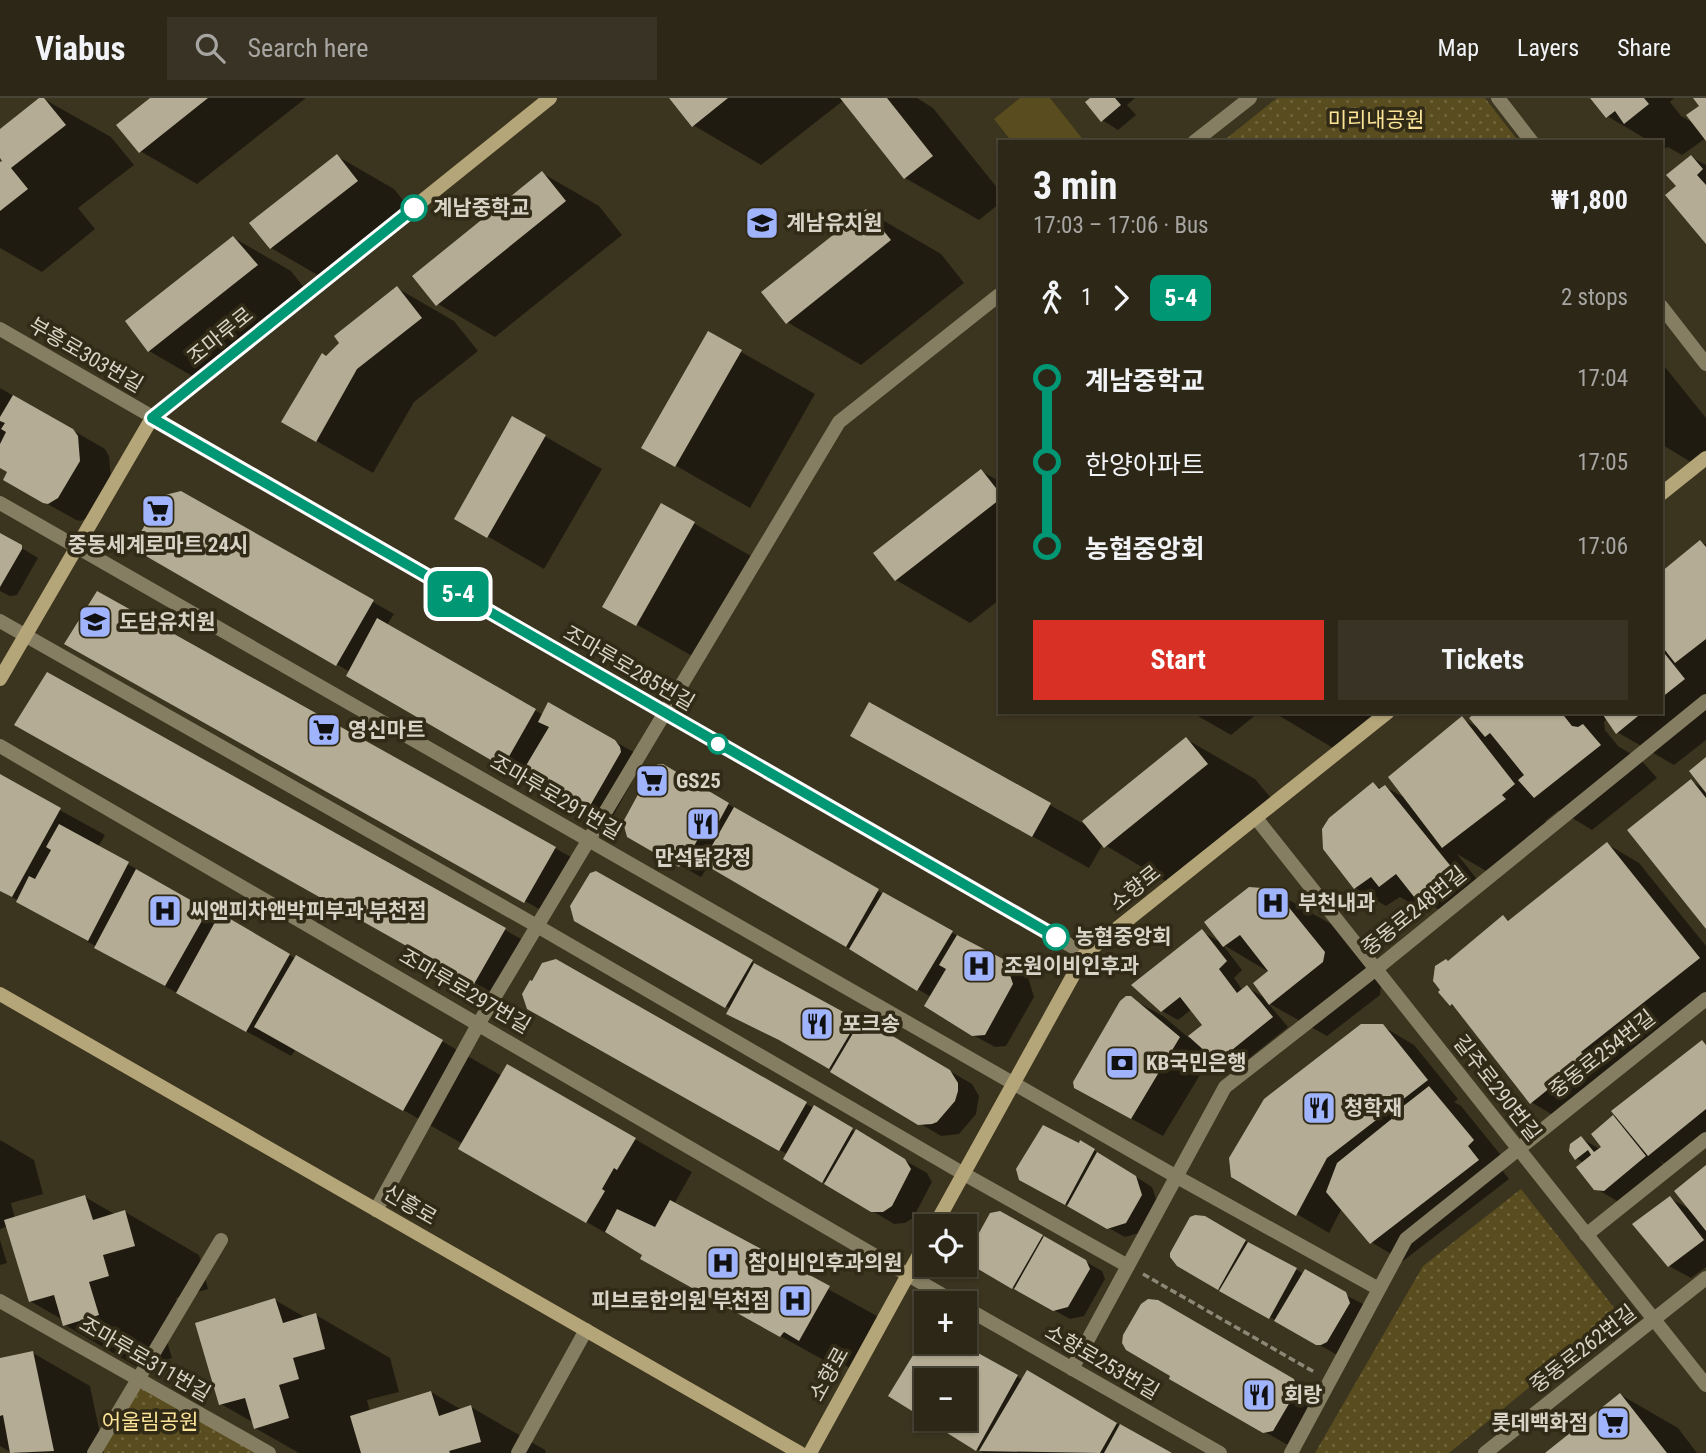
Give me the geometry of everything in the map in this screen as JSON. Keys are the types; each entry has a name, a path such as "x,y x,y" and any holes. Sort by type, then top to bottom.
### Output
{"street":[{"name":"조마루로","path":"0,678 152,418 551,98"},
{"path":"1197,140 1250,98"},
{"path":"1498,98 1530,140"},
{"path":"376,1210 479,1023 839,422 998,297"},
{"path":"1663,309 1706,364"},
{"name":"부흥로303번길","path":"0,329 152,418"},
{"name":"조마루로285번길","path":"152,418 1085,954"},
{"path":"1663,492 1706,458"},
{"name":"조마루로291번길","path":"0,503 1014,1083"},
{"path":"0,621 1129,1266"},
{"name":"중동로248번길","path":"1072,1369 1225,1087 1376,969 1706,701"},
{"name":"소향로","path":"941,1214 1085,954 1386,714"},
{"name":"조마루로297번길","path":"0,746 907,1275"},
{"name":"길주로290번길","path":"1256,818 1706,1385"},
{"name":"신흥로","path":"0,994 800,1453"},
{"name":"중동로254번길","path":"1291,1453 1406,1239 1706,999"},
{"path":"1014,1083 1379,1289"},
{"path":"1586,1235 1706,1139"},
{"path":"94,1453 221,1240"},
{"name":"소향로","path":"810,1453 914,1263"},
{"path":"907,1275 935,1291"},
{"name":"중동로262번길","path":"1485,1453 1706,1278"},
{"name":"조마루로311번길","path":"0,1301 269,1453"},
{"name":"소향로253번길","path":"977,1314 1220,1453"},
{"path":"518,1453 586,1330"}],"path":[{"path":"1129,1266 1330,1381"}],"green space":[{"path":"1020,98 1050,98 1083,140 1010,140 994,119"},
{"name":"미리내공원","path":"1277,98 1485,98 1517,140 1224,140"},
{"path":"1521,1189 1619,1314 1449,1453 1315,1453 1423,1266"},
{"name":"어울림공원","path":"138,1379 269,1453 94,1453"}],"building":[{"path":"39,98 44,98 66,125 11,168 28,189 0,211 0,129"},
{"path":"150,98 208,98 139,153 116,125"},
{"path":"669,98 728,98 692,127"},
{"path":"840,98 887,98 933,156 904,179"},
{"path":"1090,98 1115,98 1121,105 1101,122 1085,102"},
{"path":"1590,98 1644,98 1649,104 1624,124 1615,111 1606,118"},
{"path":"1693,98 1706,98 1706,141 1686,115 1699,106"},
{"path":"337,154 358,181 270,249 249,223"},
{"path":"1691,155 1703,169 1697,175 1706,185 1706,244 1665,195 1676,186 1666,175"},
{"path":"542,171 566,201 436,306 412,276"},
{"path":"866,209 891,240 786,324 761,292"},
{"path":"233,236 258,265 148,352 125,321"},
{"path":"397,286 422,318 357,369 316,442 281,422 322,353 326,356 339,343 334,336"},
{"path":"708,331 742,350 675,467 641,448"},
{"path":"13,395 73,429 78,436 80,461 58,498 48,504 3,480 7,472 0,468 0,444 6,432 1,429 5,423 0,421 0,417"},
{"path":"512,416 546,435 487,538 454,519"},
{"path":"981,469 998,491 998,501 895,581 873,553"},
{"path":"181,491 374,600 336,666 132,548 161,496"},
{"path":"661,503 695,522 636,626 602,607"},
{"path":"0,533 22,545 22,549 0,587"},
{"path":"1700,540 1706,547 1706,639 1675,663 1663,648 1663,570"},
{"path":"97,591 556,847 524,903 64,644"},
{"path":"377,618 536,709 503,767 346,676"},
{"path":"1663,652 1685,679 1663,696"},
{"path":"47,672 506,928 474,984 14,725"},
{"path":"548,702 615,740 620,747 621,752 591,804 581,808 521,774 549,727 538,722"},
{"path":"869,702 1051,803 1032,837 850,736"},
{"path":"1474,714 1563,714 1572,726 1583,724 1601,745 1534,798 1518,780 1524,775 1490,733 1485,737 1469,718"},
{"path":"1602,714 1641,714 1616,734"},
{"path":"1462,716 1515,784 1502,795 1506,799 1442,848 1388,777"},
{"path":"1186,737 1208,764 1104,848 1082,821"},
{"path":"1706,757 1706,793 1689,771"},
{"path":"663,764 729,803 717,825 708,820 692,850 690,848 679,867 627,837 623,822 653,767"},
{"path":"0,774 61,808 12,897 0,891"},
{"path":"1691,779 1706,798 1706,929 1627,830"},
{"path":"1373,782 1379,789 1385,785 1453,869 1415,898 1396,874 1379,887 1371,877 1354,889 1323,849 1322,829 1329,818"},
{"path":"734,807 879,889 846,947 702,863"},
{"path":"59,824 129,862 88,941 16,902 29,876 35,879 51,850 46,847"},
{"path":"1607,842 1700,958 1581,1052 1587,1058 1530,1104 1452,1004 1450,1006 1438,992 1440,990 1433,981 1435,966 1446,959 1448,961 1503,915 1508,921"},
{"path":"136,869 208,910 165,986 94,948"},
{"path":"596,871 753,960 725,1008 574,921 570,906 590,873"},
{"path":"1249,887 1274,889 1325,952 1323,962 1269,1005 1253,983 1268,971 1240,935 1223,947 1204,922"},
{"path":"883,892 953,931 917,991 849,949"},
{"path":"220,913 290,954 246,1032 176,993"},
{"path":"1202,929 1227,961 1219,969 1237,993 1247,985 1273,1017 1217,1062 1188,1036 1202,1025 1180,997 1161,1012 1131,985"},
{"path":"957,935 1005,960 1013,984 985,1035 972,1036 924,1006 946,969 939,965"},
{"path":"296,955 443,1040 403,1111 254,1027"},
{"path":"556,959 807,1102 779,1151 527,1009 522,994 530,980 532,981 542,963"},
{"path":"754,963 858,1020 829,1069 726,1014"},
{"path":"1131,996 1180,1037 1131,1119 1074,1088 1073,1082 1120,1001"},
{"path":"862,1018 950,1070 958,1083 958,1091 955,1101 937,1122 918,1125 830,1072"},
{"path":"1361,1024 1383,1024 1428,1080 1327,1158 1296,1216 1231,1177 1229,1158 1264,1099"},
{"path":"1702,1040 1706,1045 1706,1109 1648,1156 1611,1111"},
{"path":"507,1064 636,1138 617,1170 614,1168 602,1189 605,1191 586,1223 458,1149"},
{"path":"1429,1086 1474,1140 1468,1146 1479,1160 1370,1244 1326,1192 1337,1163"},
{"path":"814,1105 853,1128 822,1183 783,1159"},
{"path":"1613,1115 1646,1156 1604,1191 1594,1190 1576,1167 1591,1155 1588,1150 1575,1160 1569,1151 1570,1144 1581,1136 1594,1152 1601,1147 1591,1134"},
{"path":"1043,1125 1095,1149 1065,1205 1019,1180 1016,1169"},
{"path":"856,1129 905,1159 911,1169 892,1206 883,1212 871,1212 824,1184"},
{"path":"1097,1152 1136,1176 1142,1195 1126,1223 1107,1229 1067,1206"},
{"path":"1706,1165 1706,1231 1674,1191"},
{"path":"85,1195 93,1220 125,1210 135,1246 103,1255 109,1276 89,1282 99,1315 63,1326 54,1295 29,1302 4,1220"},
{"path":"1670,1196 1704,1240 1668,1267 1632,1224"},
{"path":"670,1200 830,1286 799,1341 784,1332 780,1337 640,1259 642,1255 605,1232 617,1209 655,1227"},
{"path":"1000,1211 1043,1235 1012,1289 977,1268 977,1237 990,1213"},
{"path":"1205,1216 1246,1240 1218,1290 1177,1266 1170,1257 1190,1217"},
{"path":"1044,1236 1086,1260 1090,1269 1068,1307 1053,1311 1014,1289"},
{"path":"1248,1242 1297,1268 1269,1319 1219,1291"},
{"path":"1305,1269 1346,1292 1350,1303 1327,1342 1321,1345 1316,1345 1274,1321"},
{"path":"275,1298 283,1323 316,1313 325,1349 293,1358 299,1379 279,1385 289,1418 254,1429 245,1398 219,1405 195,1323"},
{"path":"1148,1299 1158,1300 1294,1379 1297,1390 1273,1431 1263,1433 1169,1379 1170,1376 1126,1350 1122,1343 1123,1335 1141,1304"},
{"path":"33,1351 54,1451 10,1453 3,1415 0,1416 0,1358"},
{"path":"977,1352 1018,1375 976,1451 944,1431 977,1431 977,1368 914,1368 914,1412 888,1396 914,1354"},
{"path":"1027,1370 1117,1423 1100,1453 979,1451"},
{"path":"431,1391 439,1416 471,1405 481,1442 449,1451 450,1453 361,1453 350,1416"},
{"name":"롯데백화점","path":"1620,1393 1667,1453 1545,1453"},
{"path":"1120,1424 1172,1453 1104,1453"}],"bus line":[{"name":"5-4","path":"414,208 152,418 1056,937"}],"place":[{"name":"계남중학교","path":"414,208"},
{"name":"계남유치원","path":"762,223"},
{"name":"중동세계로마트 24시","path":"158,511"},
{"name":"도담유치원","path":"95,622"},
{"name":"영신마트","path":"324,730"},
{"name":"GS25","path":"652,781"},
{"name":"만석닭강정","path":"703,824"},
{"name":"부천내과","path":"1273,903"},
{"name":"씨앤피차앤박피부과 부천점","path":"165,911"},
{"name":"농협중앙회","path":"1056,937"},
{"name":"조원이비인후과","path":"979,966"},
{"name":"포크송","path":"817,1024"},
{"name":"KB국민은행","path":"1122,1063"},
{"name":"청학재","path":"1319,1108"},
{"name":"참이비인후과의원","path":"723,1263"},
{"name":"피브로한의원 부천점","path":"795,1301"},
{"name":"회랑","path":"1259,1395"},
{"name":"롯데백화점","path":"1613,1423"}]}
